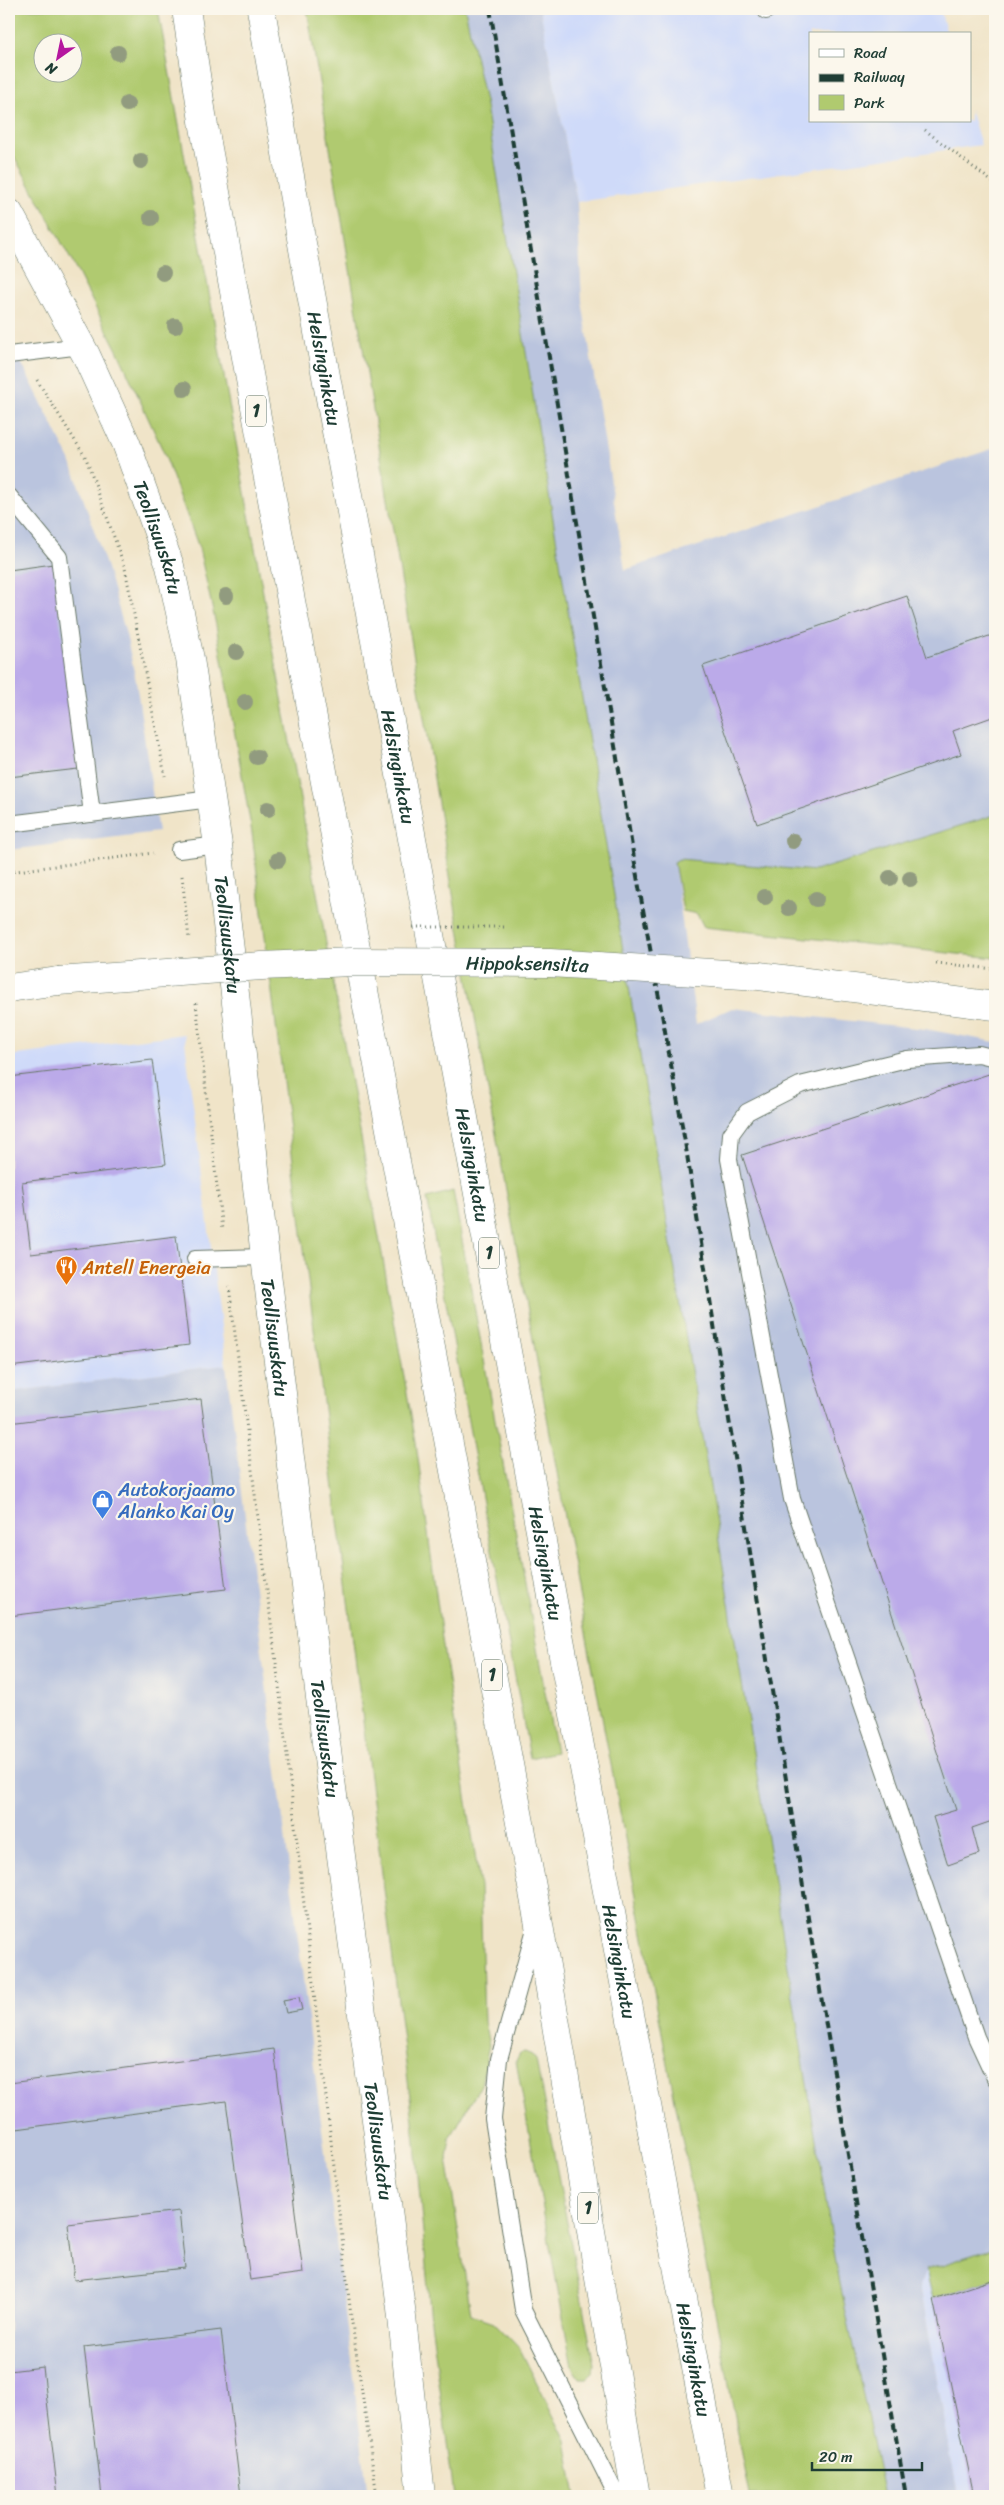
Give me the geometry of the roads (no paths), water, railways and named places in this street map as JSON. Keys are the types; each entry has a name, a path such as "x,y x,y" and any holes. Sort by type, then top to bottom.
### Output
{"main road":[{"name":"1","path":"186,9 203,122 538,1919 636,2496"},
{"name":"Helsinginkatu","path":"261,9 342,466 465,1124 632,2039 720,2496"},
{"name":"Teollisuuskatu","path":"9,214 81,346 126,443 170,566 190,659 218,845 265,1257 321,1710 401,2308 421,2496"},
{"name":"Hippoksensilta","path":"9,988 58,981 341,962 531,962 759,976 995,1006"}],"lane":[{"path":"16,354 81,346"},
{"path":"9,496 59,557 92,814"},
{"path":"9,824 211,799"},
{"path":"179,850 218,845"},
{"path":"995,1058 979,1054 907,1059 800,1085 747,1112 731,1134 729,1159 792,1499 976,2037 995,2078"},
{"path":"195,1259 265,1257"},
{"path":"538,1919 499,2059 493,2119 523,2310 617,2496"}],"railway":[{"path":"490,9 637,876 685,1142 811,1937 906,2496"}],"place":[{"name":"Antell Energeia","path":"66,1286"},
{"name":"Autokorjaamo Alanko Kai Oy","path":"102,1519"}]}
